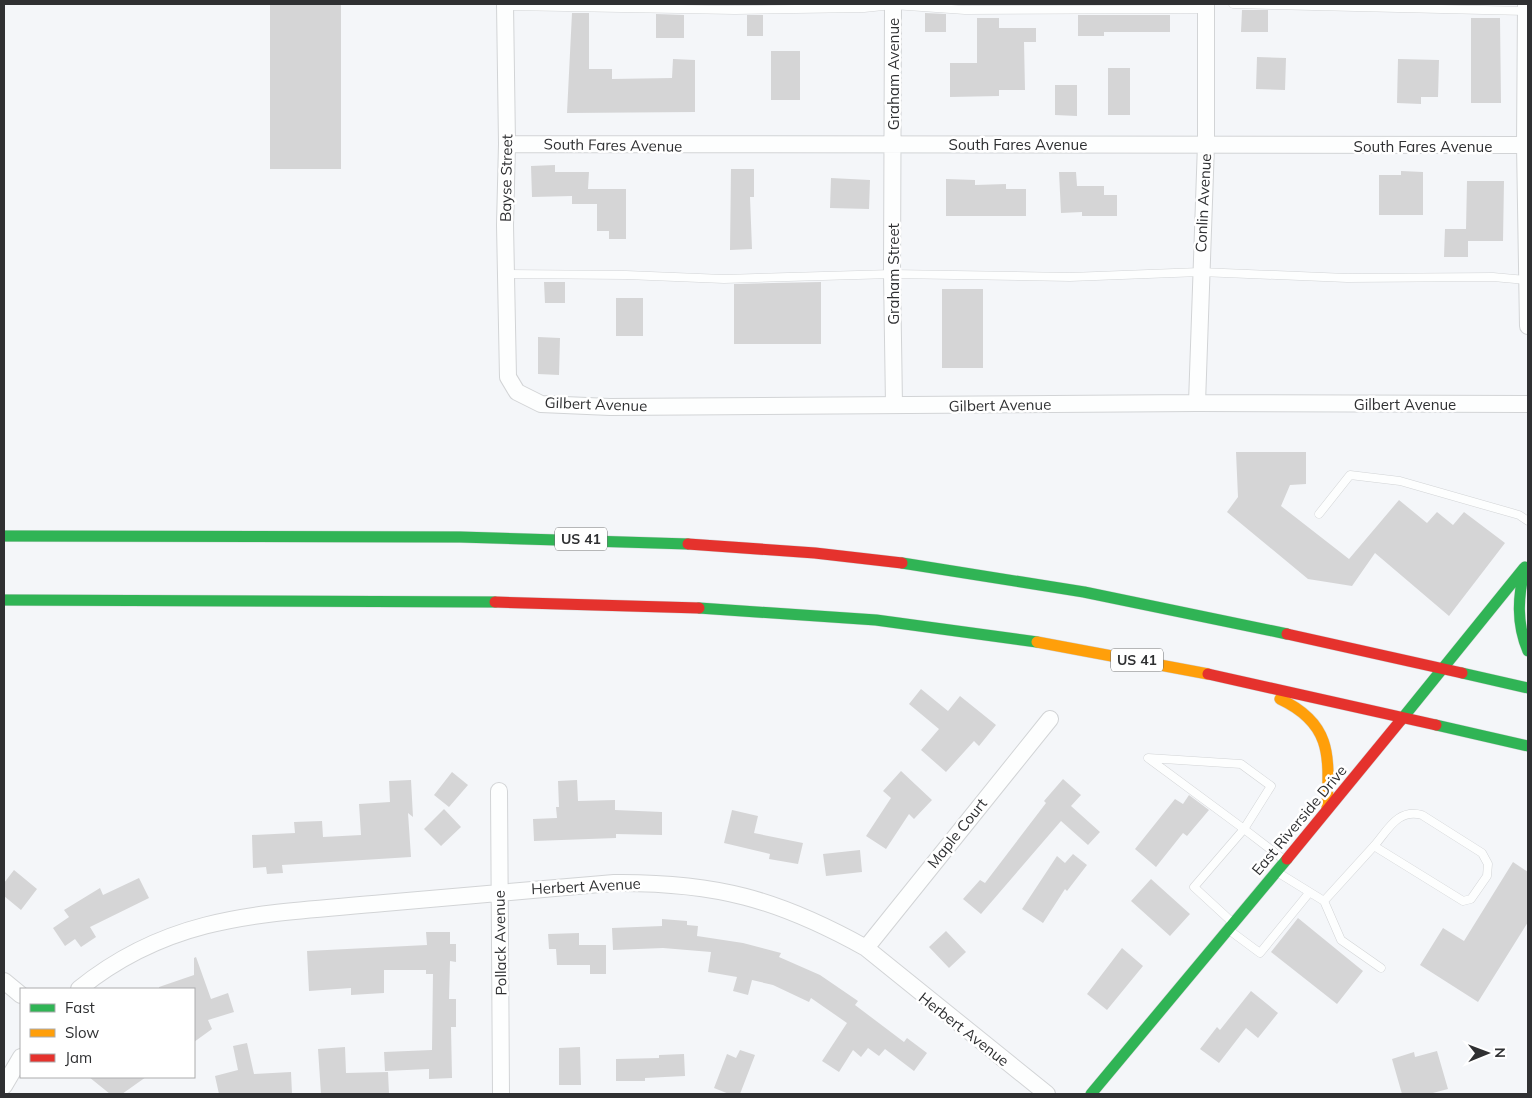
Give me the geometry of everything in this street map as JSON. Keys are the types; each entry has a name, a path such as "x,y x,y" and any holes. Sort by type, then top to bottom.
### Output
{"main road":[{"name":"US 41","path":"4,536 366,536 604,539 815,553 950,569 1153,604 1528,688"},
{"name":"East Riverside Drive","path":"1092,1094 1284,860 1404,718 1527,565"},
{"path":"1527,565 1518,601 1518,619 1523,642 1528,651"},
{"name":"US 41","path":"4,602 52,600 603,603 740,609 877,621 1085,650 1208,674 1528,746"},
{"path":"1208,674 1288,702 1316,722 1322,730 1328,755 1327,809"}],"street":[{"name":"Graham Avenue","path":"893,4 893,143"},
{"name":"Bayse Street","path":"505,5 507,353"},
{"name":"Conlin Avenue","path":"1197,403 1200,272 1206,144 1206,6"},
{"path":"1527,6 1528,326"},
{"name":"South Fares Avenue","path":"507,144 691,146 893,143 1526,145"},
{"name":"Graham Street","path":"893,143 894,405"},
{"name":"Gilbert Avenue","path":"507,353 508,377 517,392 541,404 610,407 1197,403 1528,404"},
{"name":"Maple Court","path":"866,948 1050,719"},
{"name":"Pollack Avenue","path":"498,791 501,1094"},
{"name":"Herbert Avenue","path":"80,988 121,960 165,937 238,916 614,883 663,883 698,886 726,891 777,905 866,948 1047,1094"},
{"path":"4,981 20,994"},
{"path":"4,1086 20,1059"}],"lane":[{"path":"505,5 735,10 864,8 893,4 966,10 1206,6"},
{"path":"1233,4 1527,6"},
{"path":"506,274 626,275 724,279 892,274 1070,277 1200,272 1347,278 1528,276"},
{"path":"1319,514 1350,474 1400,481 1520,515 1528,521"},
{"path":"1284,860 1244,828 1148,758 1241,764 1270,786 1244,828 1194,887 1230,926 1260,952 1309,892"},
{"path":"1324,901 1401,815 1411,812 1417,813 1482,853 1488,864 1487,876 1471,899 1463,901 1374,846"},
{"path":"1276,871 1324,901 1341,940 1380,968"}],"building":[{"path":"270,4 341,4 341,169 270,169"},
{"path":"1242,10 1268,10 1268,32 1241,32"},
{"path":"572,13 589,13 589,69 612,69 612,79 672,78 673,59 695,60 695,112 567,113"},
{"path":"925,13 946,14 946,32 925,32"},
{"path":"656,14 684,15 684,38 656,38"},
{"path":"747,15 763,15 763,36 747,36"},
{"path":"1078,15 1170,15 1170,32 1104,32 1104,36 1078,36"},
{"path":"977,18 999,18 999,28 1036,28 1036,42 1024,42 1025,90 999,90 999,96 950,97 950,63 977,63"},
{"path":"1471,18 1500,18 1501,103 1471,103"},
{"path":"771,51 800,51 800,100 771,100"},
{"path":"1257,57 1286,58 1285,90 1256,89"},
{"path":"1398,59 1439,60 1438,97 1421,97 1421,104 1397,103"},
{"path":"1108,68 1130,68 1130,115 1108,115"},
{"path":"1055,85 1077,85 1077,116 1055,115"},
{"path":"555,165 555,172 589,172 588,189 626,189 626,239 609,239 609,231 597,231 597,204 572,204 572,196 532,197 531,166"},
{"path":"731,169 754,169 754,197 750,197 752,249 730,250"},
{"path":"1401,171 1423,172 1423,215 1379,215 1379,175 1401,175"},
{"path":"1059,172 1076,172 1077,186 1104,186 1104,195 1117,195 1117,216 1082,216 1082,212 1061,213"},
{"path":"831,178 870,180 869,209 830,208"},
{"path":"946,179 975,180 975,185 1006,184 1006,189 1026,189 1026,216 946,216"},
{"path":"1467,181 1504,181 1503,241 1468,241 1468,257 1444,257 1445,229 1466,229"},
{"path":"544,282 565,282 565,303 545,303"},
{"path":"821,282 821,344 734,344 734,284"},
{"path":"942,289 983,289 983,368 942,368"},
{"path":"616,298 643,298 643,336 616,336"},
{"path":"538,337 560,338 559,375 538,374"},
{"path":"1236,452 1306,452 1306,484 1290,485 1281,506 1349,559 1399,500 1427,523 1437,512 1453,525 1464,512 1505,543 1449,616 1375,553 1352,586 1308,579 1227,512 1238,497"},
{"path":"921,689 948,711 960,696 996,725 979,746 974,741 946,772 921,750 939,729 909,704"},
{"path":"901,771 932,800 914,819 909,814 886,849 866,836 891,798 883,791"},
{"path":"452,772 468,785 449,807 434,795"},
{"path":"1063,779 1081,795 1071,806 1100,832 1088,845 1061,821 981,914 963,899 980,880 985,883 1046,803 1044,801"},
{"path":"411,780 413,817 408,813 411,857 282,865 283,873 267,874 266,867 253,868 252,835 295,833 294,822 322,821 323,837 361,835 359,804 390,802 389,781"},
{"path":"577,780 578,801 615,800 615,810 662,812 662,835 616,834 616,838 534,841 533,819 557,818 556,807 559,807 558,781"},
{"path":"1189,795 1209,810 1187,836 1183,833 1156,867 1135,849 1175,799 1183,804"},
{"path":"444,809 461,827 441,846 424,829"},
{"path":"732,810 758,816 754,833 803,843 798,864 769,859 770,854 724,843"},
{"path":"860,850 862,872 826,876 823,854"},
{"path":"1073,854 1087,865 1067,891 1065,889 1043,923 1022,909 1057,856 1065,863"},
{"path":"1513,862 1528,872 1528,922 1478,1002 1420,965 1443,928 1464,941"},
{"path":"14,870 37,889 21,910 4,896 4,883"},
{"path":"139,878 149,898 90,927 96,937 81,947 75,939 65,946 53,928 69,917 64,910 100,888 103,895"},
{"path":"1151,879 1190,914 1170,936 1131,901"},
{"path":"1298,918 1363,971 1337,1004 1271,952"},
{"path":"662,919 687,921 687,925 698,926 697,936 743,943 781,953 779,957 820,975 858,1001 855,1005 904,1042 907,1038 927,1053 914,1071 885,1049 879,1056 868,1048 861,1057 853,1050 839,1072 822,1061 847,1023 811,998 809,1002 773,985 752,980 748,995 733,991 737,977 708,972 711,952 663,948 613,950 612,928 662,926"},
{"path":"946,931 966,952 949,968 929,947"},
{"path":"426,932 450,932 450,944 456,944 456,962 450,961 449,999 456,999 456,1027 451,1027 452,1078 429,1079 429,1069 385,1071 384,1052 432,1050 433,974 426,974 426,970 384,970 384,993 351,995 351,988 309,991 307,951 427,945"},
{"path":"579,933 579,945 606,945 606,974 590,974 590,965 557,965 556,949 549,949 548,934"},
{"path":"1122,948 1143,966 1107,1010 1087,994"},
{"path":"196,957 211,999 228,993 234,1012 208,1020 212,1029 195,1041 195,988 159,988 194,975 194,958"},
{"path":"1251,991 1278,1013 1258,1038 1246,1028 1219,1063 1200,1049 1217,1027 1220,1030"},
{"path":"247,1043 254,1074 291,1072 292,1094 219,1094 215,1076 238,1070 233,1046"},
{"path":"345,1047 346,1073 388,1072 389,1094 321,1094 318,1049"},
{"path":"580,1047 581,1085 559,1085 559,1048"},
{"path":"740,1050 755,1055 740,1094 729,1094 714,1088 727,1054 736,1058"},
{"path":"1437,1051 1448,1089 1429,1094 1402,1094 1392,1059 1414,1052 1415,1057"},
{"path":"684,1054 685,1076 645,1078 645,1081 616,1081 616,1059 659,1058 659,1055"},
{"path":"90,1078 145,1078 122,1094 110,1094"}],"traffic: fast":[{"path":"4,536 460,537 688,544"},
{"path":"902,563 1084,592 1287,634"},
{"path":"1525,567 1519,609 1521,630 1528,651"},
{"path":"1401,720 1524,568"},
{"path":"4,600 495,602"},
{"path":"699,608 876,620 1037,642"},
{"path":"1462,673 1528,688"},
{"path":"1436,725 1528,746"},
{"path":"1091,1094 1287,859"}],"traffic: slow":[{"path":"1037,642 1208,674"},
{"path":"1280,699 1310,719 1319,731 1327,758 1327,809"}],"traffic: jam":[{"path":"688,544 815,553 902,563"},
{"path":"495,602 699,608"},
{"path":"1287,634 1462,673"},
{"path":"1208,674 1436,725"},
{"path":"1287,859 1401,720"}]}
